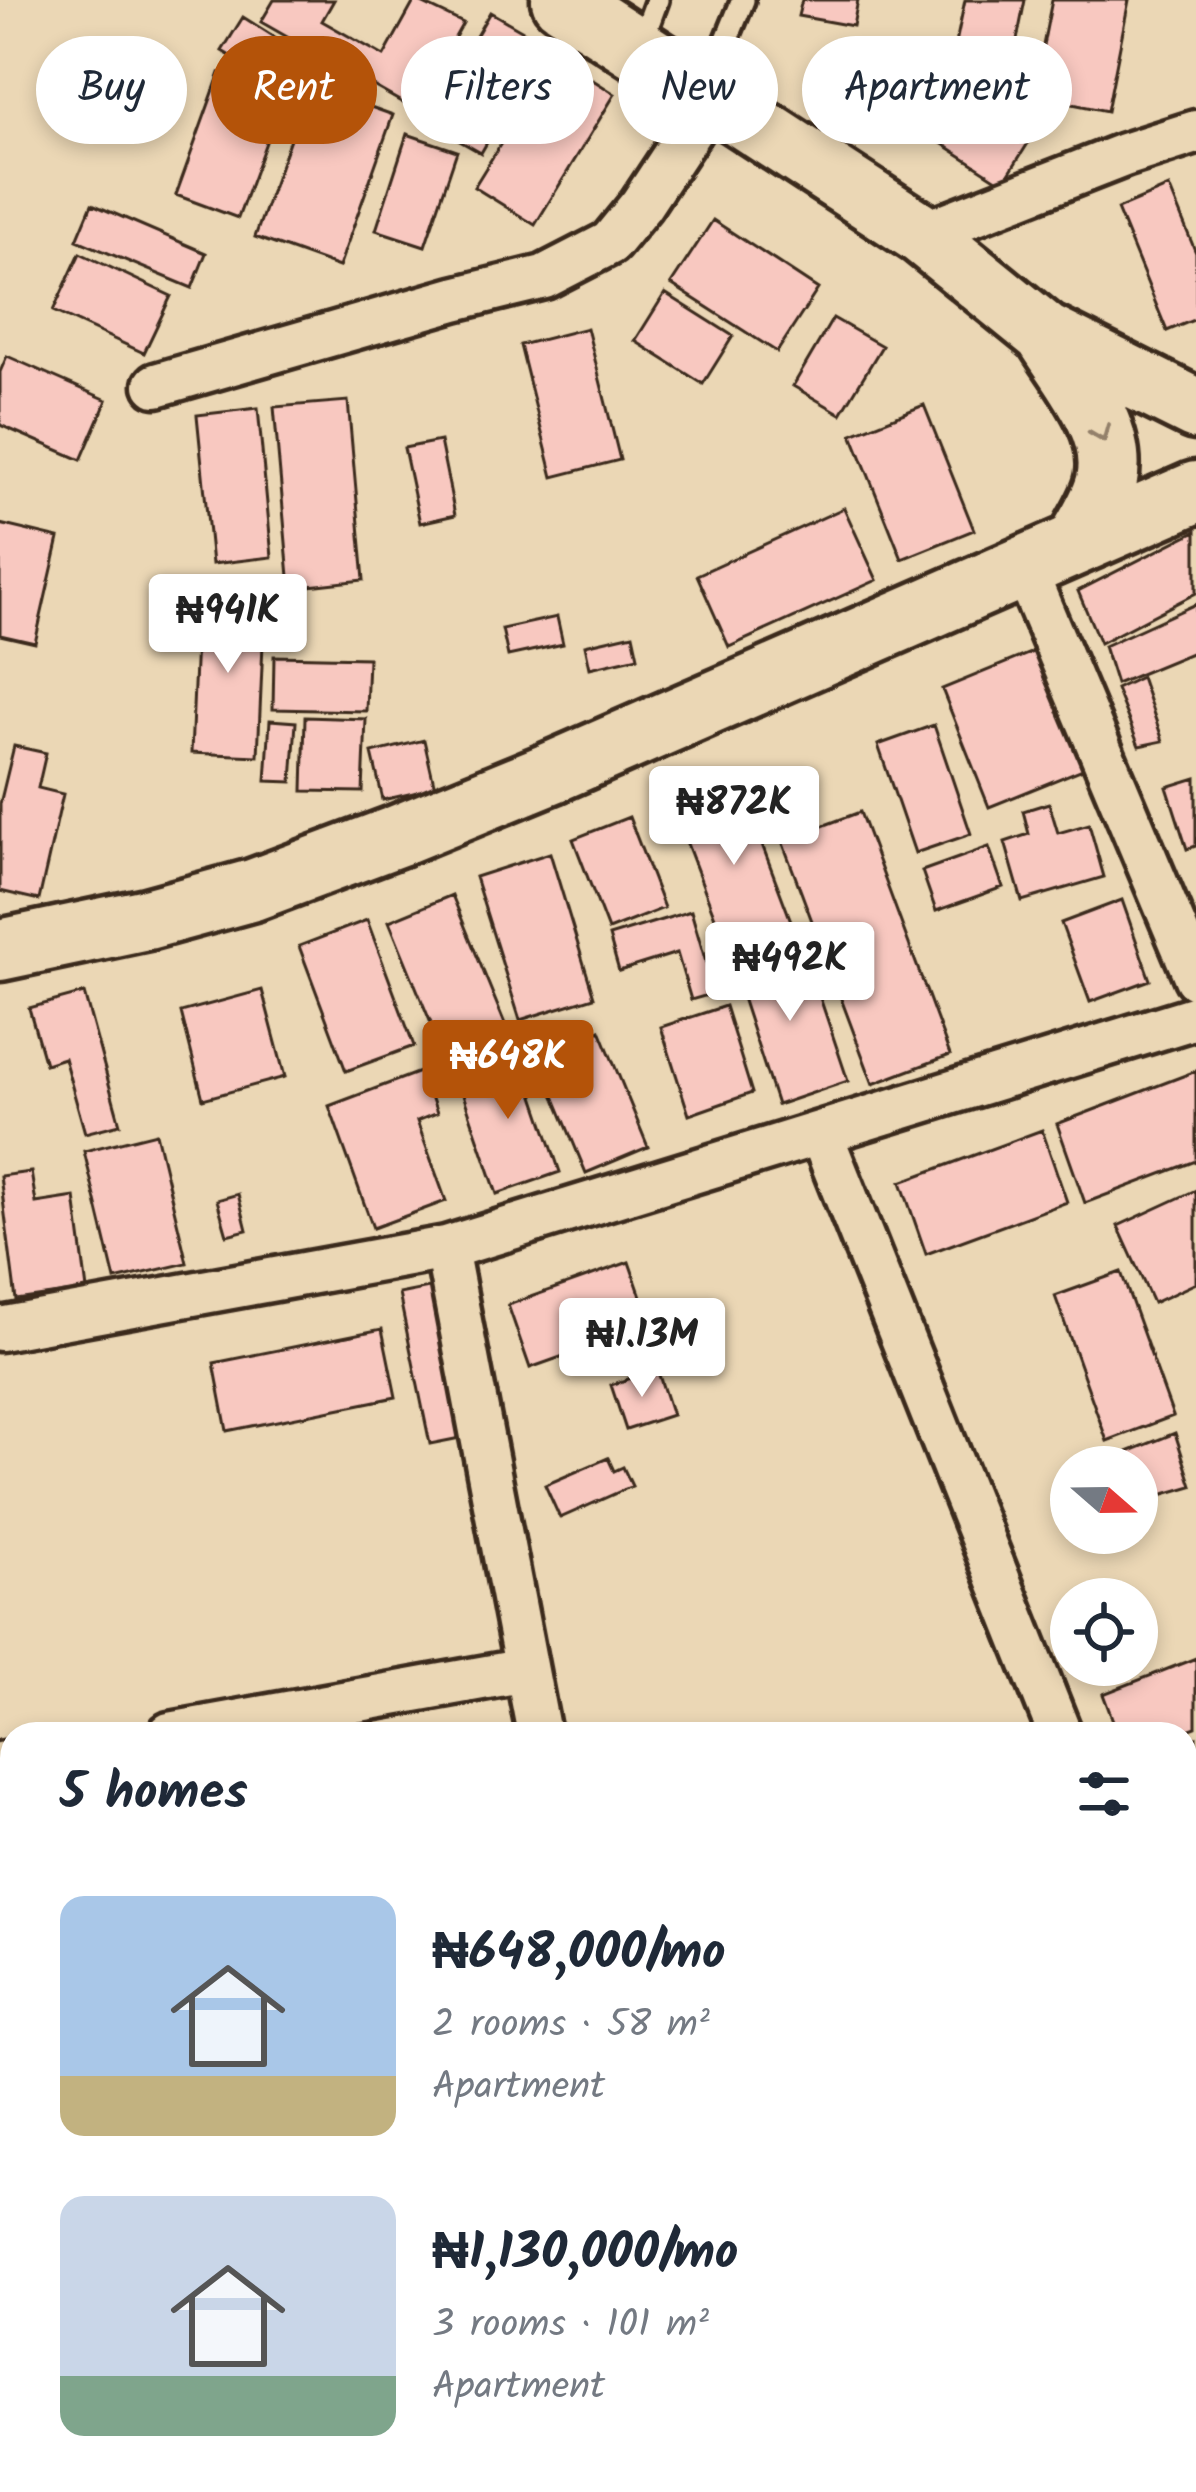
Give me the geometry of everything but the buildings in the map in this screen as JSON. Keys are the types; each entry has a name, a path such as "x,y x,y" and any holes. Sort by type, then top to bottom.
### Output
{"main road":[{"path":"562,0 648,25"},
{"path":"778,139 922,234 1046,334 1196,409"},
{"path":"1046,334 1097,420 1109,453 1108,478 1079,540"},
{"path":"0,950 253,890 551,773 1196,492"}],"street":[{"path":"922,234 1196,132"},
{"path":"156,385 544,277 610,244 679,144"},
{"path":"1023,566 1196,978"},
{"path":"0,1329 446,1249 1196,1017"},
{"path":"821,1134 1055,1722"},
{"path":"446,1249 537,1722"},
{"path":"237,1722 526,1670"}],"lane":[{"path":"730,36 743,0"}]}
